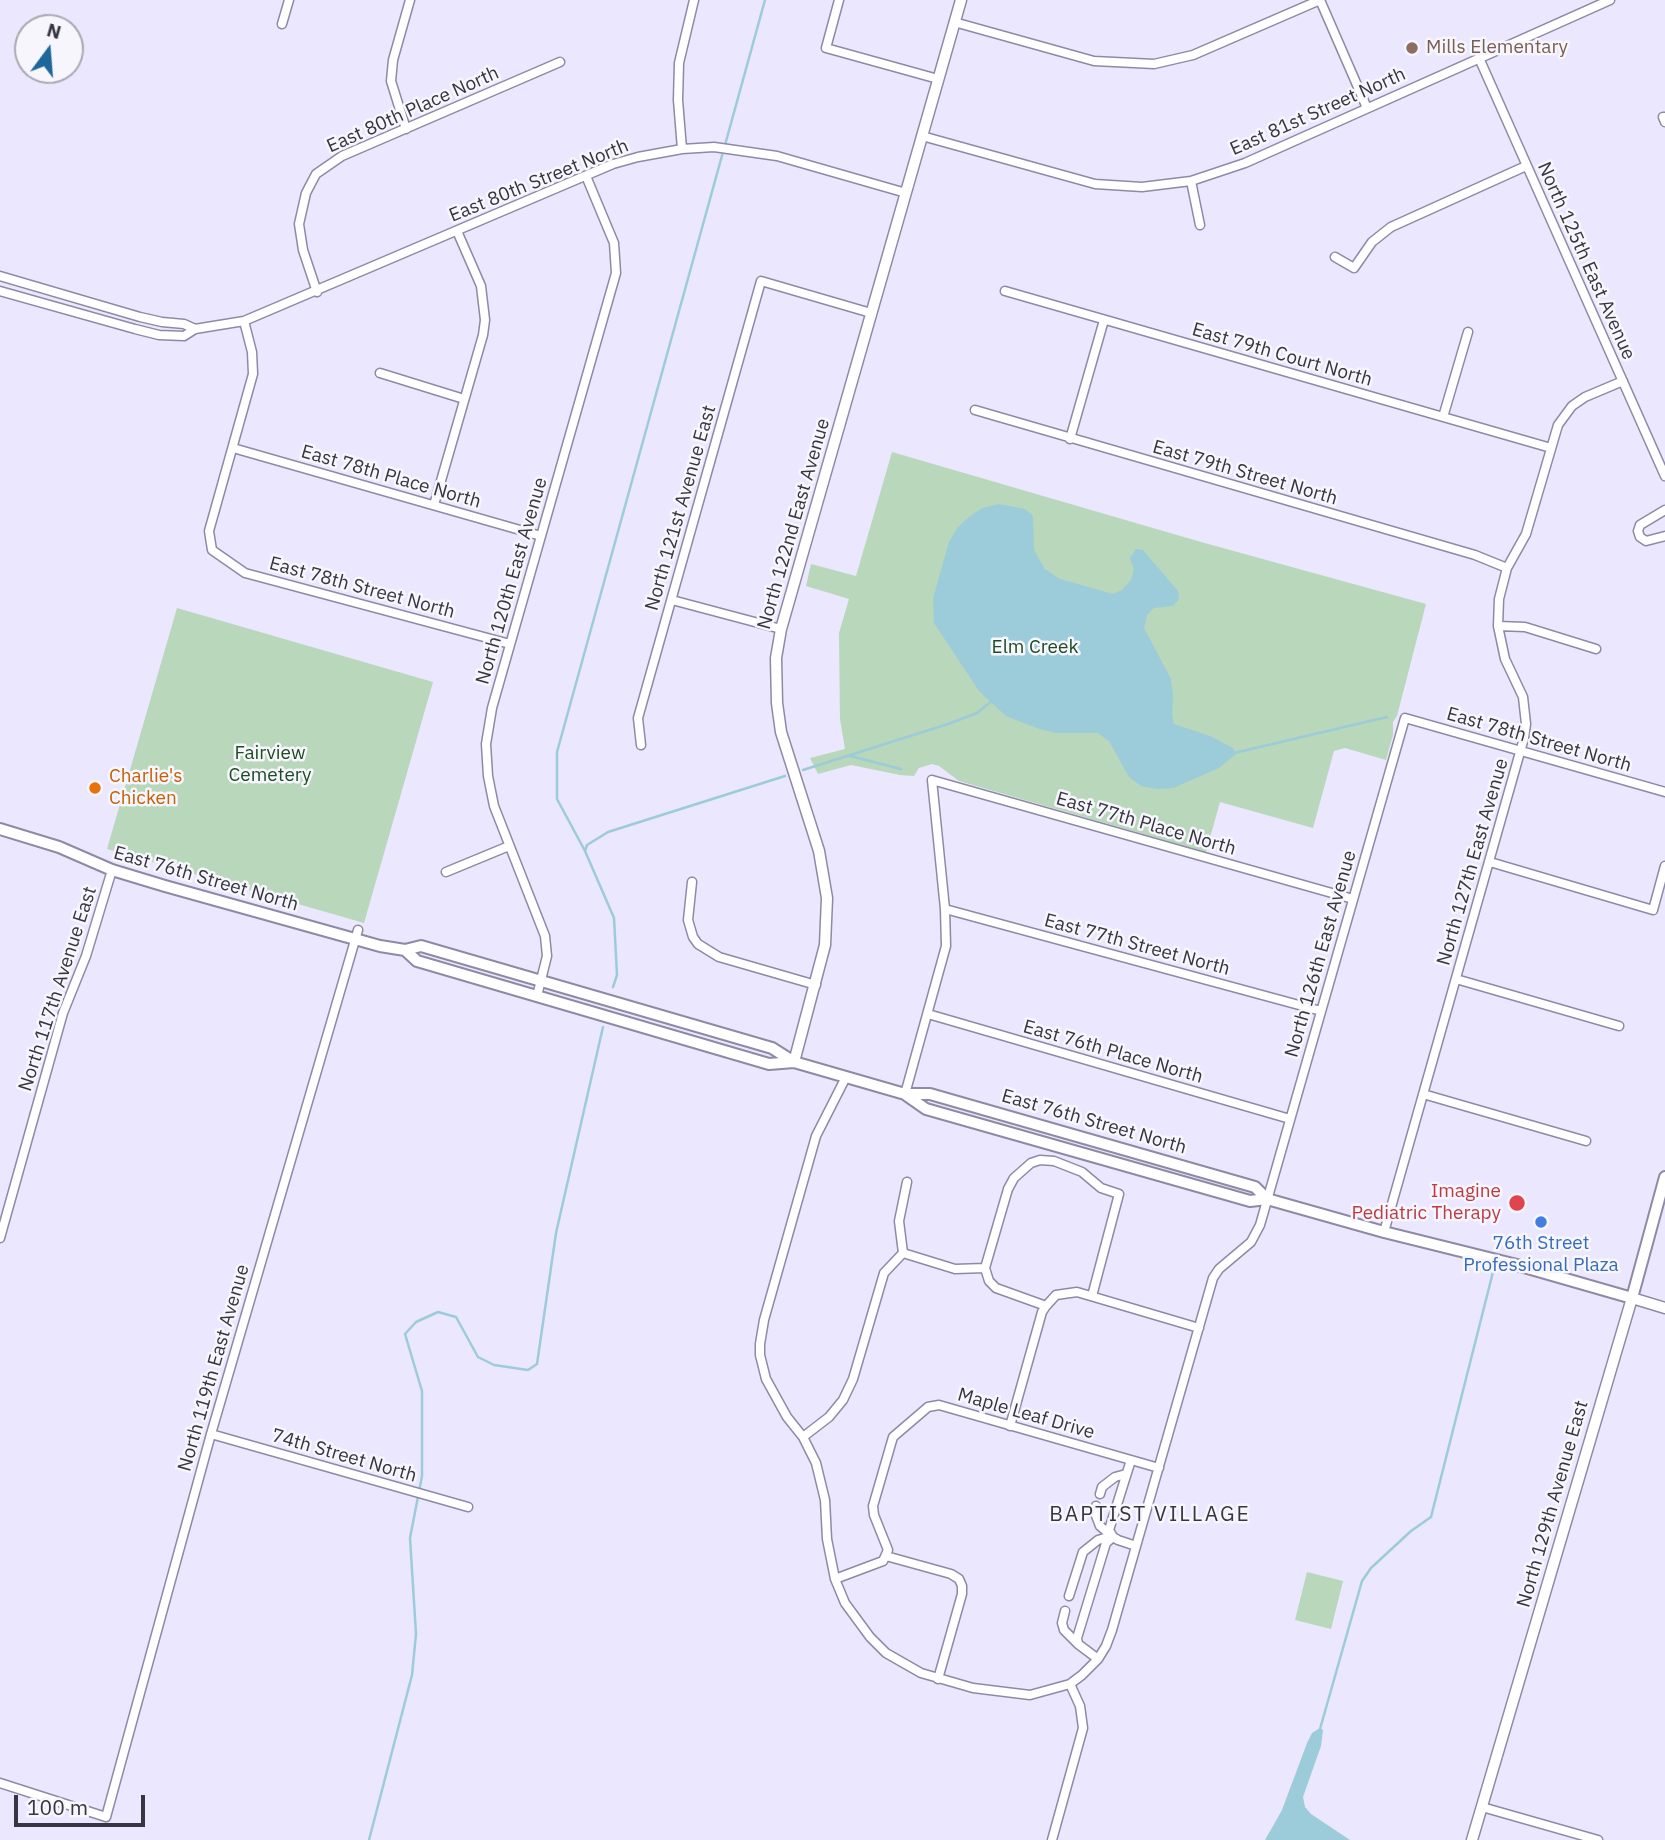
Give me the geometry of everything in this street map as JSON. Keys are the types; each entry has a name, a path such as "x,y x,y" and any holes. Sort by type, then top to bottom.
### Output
{"main road":[{"name":"East 76th Street North","path":"0,829 59,847 112,870 405,950 417,961 769,1063 793,1062"},
{"name":"East 76th Street North","path":"405,950 421,946 772,1048 793,1062 905,1094 926,1109 1248,1201 1267,1199 1632,1298"},
{"name":"North 129th Avenue East","path":"1632,1298 1665,1177"}],"street":[{"path":"282,24 289,0"},
{"path":"406,129 391,81 393,60 410,0"},
{"path":"682,149 678,63 694,0"},
{"path":"839,0 825,48 938,79"},
{"name":"North 122nd East Avenue","path":"793,1062 816,985 827,925 825,874 780,722 775,678 781,629 961,0"},
{"path":"954,22 1085,60 1146,65 1194,55 1320,0 1367,108"},
{"name":"East 81st Street North","path":"1191,181 1245,163 1610,0"},
{"name":"North 125th East Avenue","path":"1479,58 1665,476"},
{"name":"East 80th Place North","path":"317,292 300,236 300,215 310,183 324,167 342,156 560,62"},
{"path":"922,136 1095,184 1142,187 1191,181 1200,225"},
{"name":"East 80th Street North","path":"0,290 159,335 184,337 195,329 244,321 317,292 586,176 638,157 682,149 714,147 777,156 906,193"},
{"path":"1335,257 1354,268 1372,242 1391,227 1526,166"},
{"name":"North 120th East Avenue","path":"537,996 547,956 545,936 491,793 486,744 492,708 615,274 614,243 586,176"},
{"path":"434,505 483,335 485,307 481,286 457,231"},
{"name":"East 80th Street North","path":"0,276 140,317 184,324 195,329"},
{"name":"North 121st Avenue East","path":"641,745 638,718 761,281 871,313"},
{"name":"East 79th Court North","path":"1005,291 1550,447"},
{"path":"1070,439 1104,320"},
{"path":"233,448 253,374 252,352 244,321"},
{"path":"1443,417 1468,332"},
{"path":"380,373 464,398"},
{"name":"North 127th East Avenue","path":"1384,1232 1521,751 1526,724 1523,697 1505,659 1498,626 1499,599 1507,568 1526,534 1558,425 1572,406 1585,397 1623,381"},
{"name":"East 79th Street North","path":"975,410 1475,555 1507,568"},
{"name":"East 78th Place North","path":"233,448 541,536"},
{"name":"East 78th Street North","path":"233,448 209,530 212,550 245,573 510,644"},
{"path":"1665,510 1640,525 1638,531 1640,537 1646,541 1665,536"},
{"path":"672,600 781,629"},
{"path":"1498,626 1525,627 1596,649"},
{"name":"East 78th Street North","path":"1405,718 1665,792"},
{"name":"North 126th East Avenue","path":"1267,1199 1405,718"},
{"name":"East 77th Place North","path":"946,909 932,780 1353,899"},
{"path":"446,872 509,846"},
{"path":"1490,862 1653,909 1665,866"},
{"name":"North 117th Avenue East","path":"0,1238 63,1013 86,956 112,870"},
{"path":"692,882 688,920 698,944 719,957 816,985"},
{"path":"905,1094 946,946 946,909"},
{"name":"East 77th Street North","path":"946,909 1321,1011"},
{"name":"North 119th East Avenue","path":"0,1783 106,1817 211,1434 357,935"},
{"path":"1456,979 1619,1026"},
{"name":"East 76th Place North","path":"928,1014 1290,1119"},
{"path":"846,1077 816,1136 761,1332 760,1355 766,1379 787,1417 803,1437 816,1463 821,1480 827,1539 835,1578 845,1603 870,1637 901,1663 921,1674 973,1688 1030,1695 1070,1684 1098,1658 1112,1630 1213,1278 1256,1234 1267,1199"},
{"path":"1423,1094 1586,1141"},
{"path":"1046,1306 996,1288 989,1282 985,1268 1008,1189 1023,1168 1040,1160 1054,1161 1082,1172 1101,1188 1119,1194 1092,1296"},
{"path":"904,1254 899,1221 907,1182"},
{"path":"803,1437 829,1417 842,1400 853,1379 884,1273 904,1254"},
{"path":"904,1254 954,1269 985,1268"},
{"path":"1010,1426 1042,1312 1056,1295 1067,1292 1092,1296 1199,1328"},
{"name":"East 76th Street North","path":"1632,1298 1665,1308"},
{"name":"North 129th Avenue East","path":"1472,1840 1632,1298"},
{"name":"Maple Leaf Drive","path":"886,1556 888,1550 873,1506 893,1437 901,1427 928,1407 935,1405 1159,1468"},
{"name":"74th Street North","path":"211,1434 468,1507"},
{"path":"1112,1537 1109,1530 1131,1460"},
{"path":"1100,1494 1102,1487 1115,1477 1126,1474"},
{"path":"1096,1506 1095,1513 1100,1526 1112,1537 1136,1546"},
{"path":"1069,1596 1083,1552 1098,1540 1112,1537"},
{"path":"1078,1644 1077,1638 1106,1543 1112,1537"},
{"path":"835,1578 883,1561 886,1556 951,1574 959,1579 962,1586 939,1679"},
{"path":"1065,1611 1062,1623 1064,1630 1098,1658"},
{"path":"1052,1840 1083,1728 1080,1706 1070,1684"},
{"path":"1482,1807 1598,1840"}],"green space":[{"name":"Elm Creek","path":"892,452 1426,604 1397,716 1393,722 1393,735 1386,760 1345,748 1334,751 1313,828 1220,802 1206,852 959,781 932,764 919,768 914,776 851,765 818,774 810,758 845,749 840,719 839,633 849,599 806,586 811,564 856,576"},
{"name":"Fairview Cemetery","path":"177,608 433,682 364,923 107,849"},
{"path":"1307,1572 1343,1581 1331,1629 1295,1620"}],"shaded area":[{"path":"999,504 1025,509 1033,516 1034,550 1045,569 1060,579 1113,594 1122,590 1131,580 1134,569 1130,558 1136,549 1143,550 1178,591 1179,599 1173,606 1154,608 1147,615 1144,628 1171,679 1174,724 1210,736 1233,748 1236,754 1219,768 1173,788 1141,786 1129,777 1109,741 1098,733 1056,733 1039,729 1006,716 979,691 934,623 933,598 949,542 958,527 982,508"},
{"path":"1320,1728 1323,1730 1321,1746 1303,1797 1305,1807 1350,1840 1265,1840 1282,1810 1307,1743 1312,1733"}],"waterway":[{"path":"725,145 765,0"},
{"path":"613,987 617,975 614,918 585,851 557,799 557,752 723,152"},
{"path":"803,770 948,724 977,713 992,701"},
{"path":"1234,753 1387,717"},
{"path":"850,756 901,769"},
{"path":"585,851 587,845 608,832 785,776"},
{"path":"369,1840 412,1675 416,1634 410,1538 422,1476 422,1391 405,1334 416,1322 438,1312 456,1317 478,1357 494,1365 528,1370 537,1364 556,1233 603,1027"},
{"path":"1320,1729 1362,1581 1371,1568 1411,1531 1431,1517 1493,1272"}],"place":[{"name":"Mills Elementary","path":"1412,48"},
{"name":"Charlie's Chicken","path":"95,788"},
{"name":"Imagine Pediatric Therapy","path":"1517,1203"},
{"name":"76th Street Professional Plaza","path":"1541,1222"}],"district":[{"name":"BAPTIST VILLAGE","path":"1150,1515"}]}
